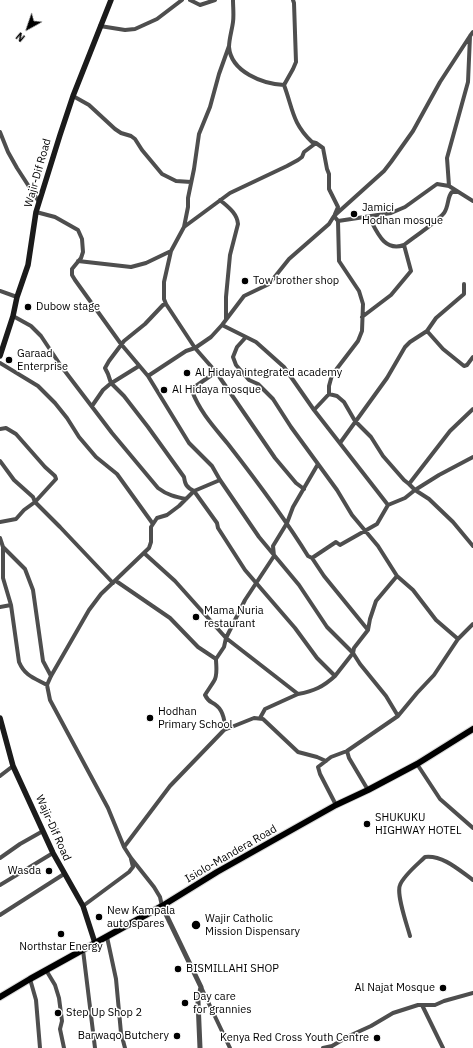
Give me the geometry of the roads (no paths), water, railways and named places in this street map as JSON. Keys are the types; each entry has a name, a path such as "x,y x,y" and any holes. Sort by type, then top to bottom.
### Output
{"highway":[{"name":"Isiolo-Mandera Road","path":"0,997 162,906 217,872 336,805 417,764 473,729"}],"main road":[{"name":"Wajir-Dif Road","path":"0,356 13,316 16,297 28,265 36,212 73,96 109,1"},
{"name":"Wajir-Dif Road","path":"0,718 2,734 13,766 53,853 84,906 95,943"}],"street":[{"path":"100,26 125,30 135,29 157,19 182,0"},
{"path":"190,0 200,5 215,0"},
{"path":"233,0 234,19 230,46 218,74 210,107 199,134 184,227 171,251 164,282 164,299 195,348 216,372 275,458 296,483 304,489"},
{"path":"148,376 186,351 195,348 211,337 244,296 269,284 289,259 329,224 338,207 329,189 329,174 323,148 312,142 299,128 290,109 284,85 296,62 293,0"},
{"path":"449,186 447,158 468,82 472,34"},
{"path":"334,216 384,171 391,162 413,131 440,82 472,34"},
{"path":"230,46 235,63 242,71 265,82 284,85"},
{"path":"73,96 89,105 115,130 135,139 162,174 176,182 191,182"},
{"path":"0,132 14,163 40,202"},
{"path":"184,227 230,193 287,166 302,157 304,152 316,143"},
{"path":"338,221 391,213 405,207 437,184 449,186 473,201 458,192 452,192 450,194 448,206 442,216 404,245 399,247 392,246 383,241 369,217"},
{"path":"220,200 234,213 238,219 230,255 226,297 226,319"},
{"path":"36,212 55,217 78,230 82,239 83,252 81,258 72,269 72,275 121,344 148,376 189,443 212,466 259,537 299,585 327,627 353,653 386,696 398,716"},
{"path":"329,394 328,386 332,375 362,335 363,304 359,291 339,261 338,221 334,216"},
{"path":"362,316 391,295 411,271 404,245"},
{"path":"78,261 131,267 146,263 171,251"},
{"path":"340,443 387,378 405,348 410,342 427,331 436,318 464,294 464,284"},
{"path":"0,291 16,297"},
{"path":"166,304 163,305 145,324 124,341 109,361 105,368 111,384 124,396 148,427 184,477 185,484 188,488 194,491 217,523 218,528 245,570 295,628 317,658 335,676"},
{"path":"13,316 31,326 41,336 61,366 112,433 158,488 171,496 186,499"},
{"path":"222,325 256,342 284,367 314,410 388,505"},
{"path":"427,331 443,349 464,366 473,357"},
{"path":"246,337 237,347 233,357 236,365 249,380 258,384 273,399 291,427 337,490 352,515 366,529 397,576 413,590 436,620 458,639"},
{"path":"0,363 38,386 55,403 79,437 96,457 116,474 153,524"},
{"path":"92,406 103,390 138,366"},
{"path":"216,372 193,388 192,391 196,400 213,427 287,522 308,556 312,558 324,576 368,630"},
{"path":"314,410 329,394"},
{"path":"329,394 337,396 344,402 355,421 371,437 383,456 404,480 415,490 429,499 453,522 473,546"},
{"path":"409,484 450,431 473,409"},
{"path":"0,429 6,428 11,430 55,476 56,479 35,502 24,510 16,519 0,522"},
{"path":"312,558 336,542 340,545 377,524 388,505 405,498 439,474 473,457"},
{"path":"0,461 14,480 33,497 35,502 115,582 170,618 198,646 216,659"},
{"path":"224,730 225,724 222,713 217,706 208,701 205,695 215,680 217,669 216,659 224,647 226,638 245,600 274,556 273,546 287,522 293,507 318,464"},
{"path":"220,480 194,491 167,515 157,518 151,527 151,542 149,548 101,594 89,610 47,685 50,700 108,808 124,847 160,897 162,906 230,1048"},
{"path":"0,538 3,547 3,578 11,605 19,662 27,675 47,685"},
{"path":"3,547 25,569 32,590 43,661 51,676"},
{"path":"144,553 175,581 226,638 298,694"},
{"path":"260,718 265,709 298,694 319,689 335,676 353,653 354,648 368,630 376,600 397,576"},
{"path":"0,607 11,605"},
{"path":"336,805 318,767 331,757 347,751 398,716 434,675 458,639 473,624"},
{"path":"124,847 170,786 224,730 254,718 260,718 298,752 326,761"},
{"path":"347,751 349,758 368,790"},
{"path":"417,764 440,799 473,828"},
{"path":"0,776 13,766"},
{"path":"0,858 20,844 43,831"},
{"path":"0,885 53,853"},
{"path":"410,936 398,891 400,885 425,857 430,856 449,863 473,880"},
{"path":"84,906 129,872 133,867 131,858"},
{"path":"0,915 64,874"},
{"path":"107,937 116,979 121,1033 125,1048"},
{"path":"83,950 95,1048"},
{"path":"46,970 55,985 59,998 62,1021 60,1029 64,1048"},
{"path":"30,979 36,1000 40,1048"},
{"path":"200,1048 198,1002 201,987"},
{"path":"323,1048 330,1047 393,1013 418,1005 435,1005 473,993"},
{"path":"422,1005 444,1048"}],"place":[{"name":"Jamici Hodhan mosque","path":"354,214"},
{"name":"Tow brother shop","path":"245,281"},
{"name":"Dubow stage","path":"28,307"},
{"name":"Garaad Enterprise","path":"9,360"},
{"name":"Al Hidaya integrated academy","path":"187,373"},
{"name":"Al Hidaya mosque","path":"164,390"},
{"name":"Mama Nuria restaurant","path":"196,617"},
{"name":"Hodhan Primary School","path":"150,718"},
{"name":"SHUKUKU HIGHWAY HOTEL","path":"367,824"},
{"name":"Wasda","path":"49,871"},
{"name":"New Kampala auto spares","path":"99,917"},
{"name":"Wajir Catholic Mission Dispensary","path":"196,925"},
{"name":"Northstar Energy","path":"61,934"},
{"name":"BISMILLAHI SHOP","path":"178,969"},
{"name":"Al Najat Mosque","path":"443,988"},
{"name":"Day care for grannies","path":"185,1003"},
{"name":"Step Up Shop 2","path":"58,1013"},
{"name":"Barwaqo Butchery","path":"177,1036"},
{"name":"Kenya Red Cross Youth Centre","path":"377,1038"}]}
